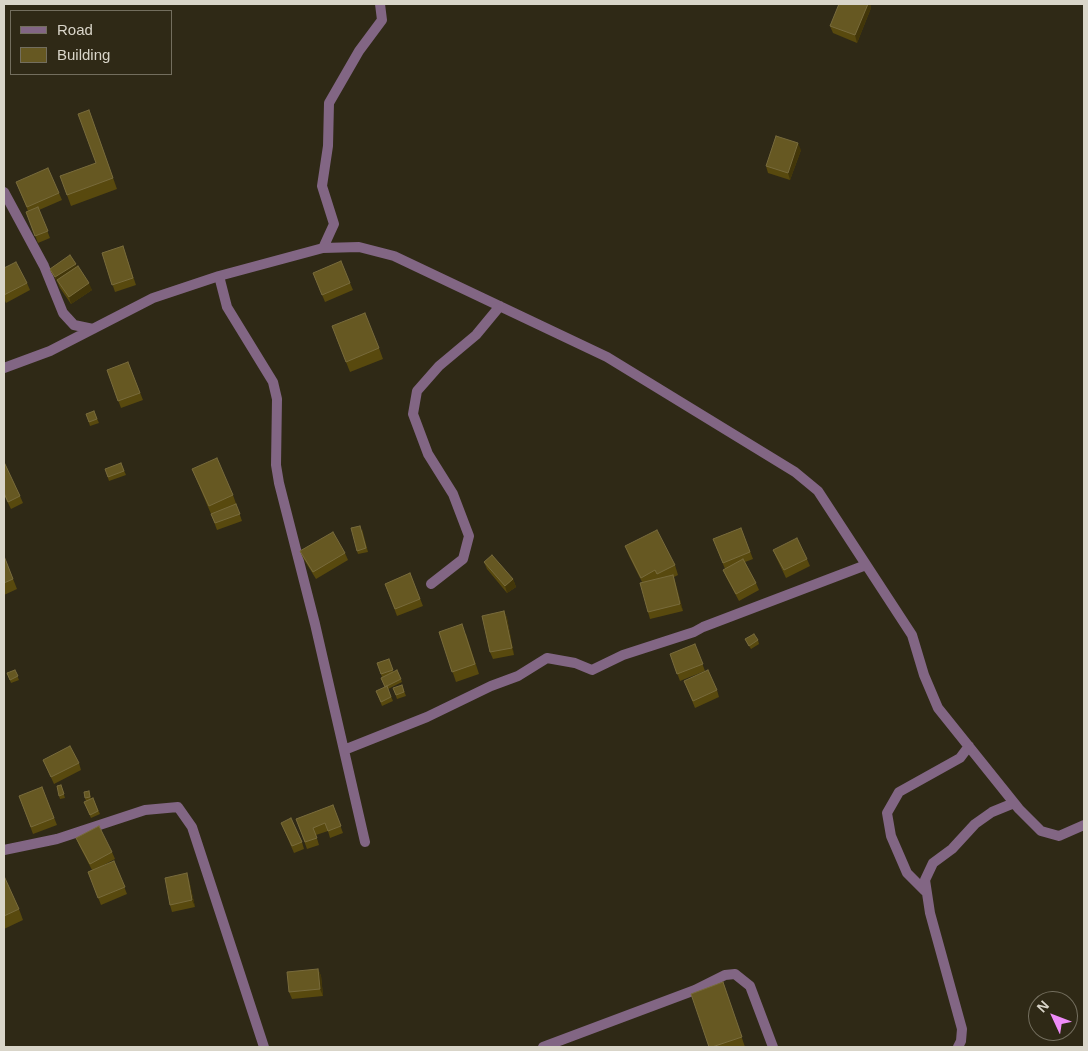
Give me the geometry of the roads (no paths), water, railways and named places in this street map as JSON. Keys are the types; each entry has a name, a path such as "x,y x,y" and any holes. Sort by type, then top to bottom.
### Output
{"street":[{"path":"323,248 334,224 322,186 328,146 329,103 359,51 382,20 380,4"},
{"path":"4,192 44,266 63,313 74,324 93,329"},
{"path":"4,368 50,351 152,298 218,276 323,248 359,247 394,256 607,357 795,472 818,490 912,635 924,675 938,708 1014,802 1041,831 1059,836 1084,825"},
{"path":"218,276 227,307 273,382 277,398 276,465 279,483 315,624 365,842"},
{"path":"430,584 463,559 469,536 453,494 428,454 413,414 417,391 439,366 476,335 500,306"},
{"path":"344,750 427,717 490,686 518,676 547,658 575,663 592,670 623,655 694,632 866,565"},
{"path":"926,892 907,873 891,836 886,813 899,792 960,758 969,746"},
{"path":"958,1047 961,1041 962,1029 926,892 925,880 933,863 952,848 975,824 992,812 1014,802"},
{"path":"4,850 57,839 146,810 178,807 192,828 264,1047"},
{"path":"543,1047 695,990 725,975 735,974 750,986 773,1047"}]}
